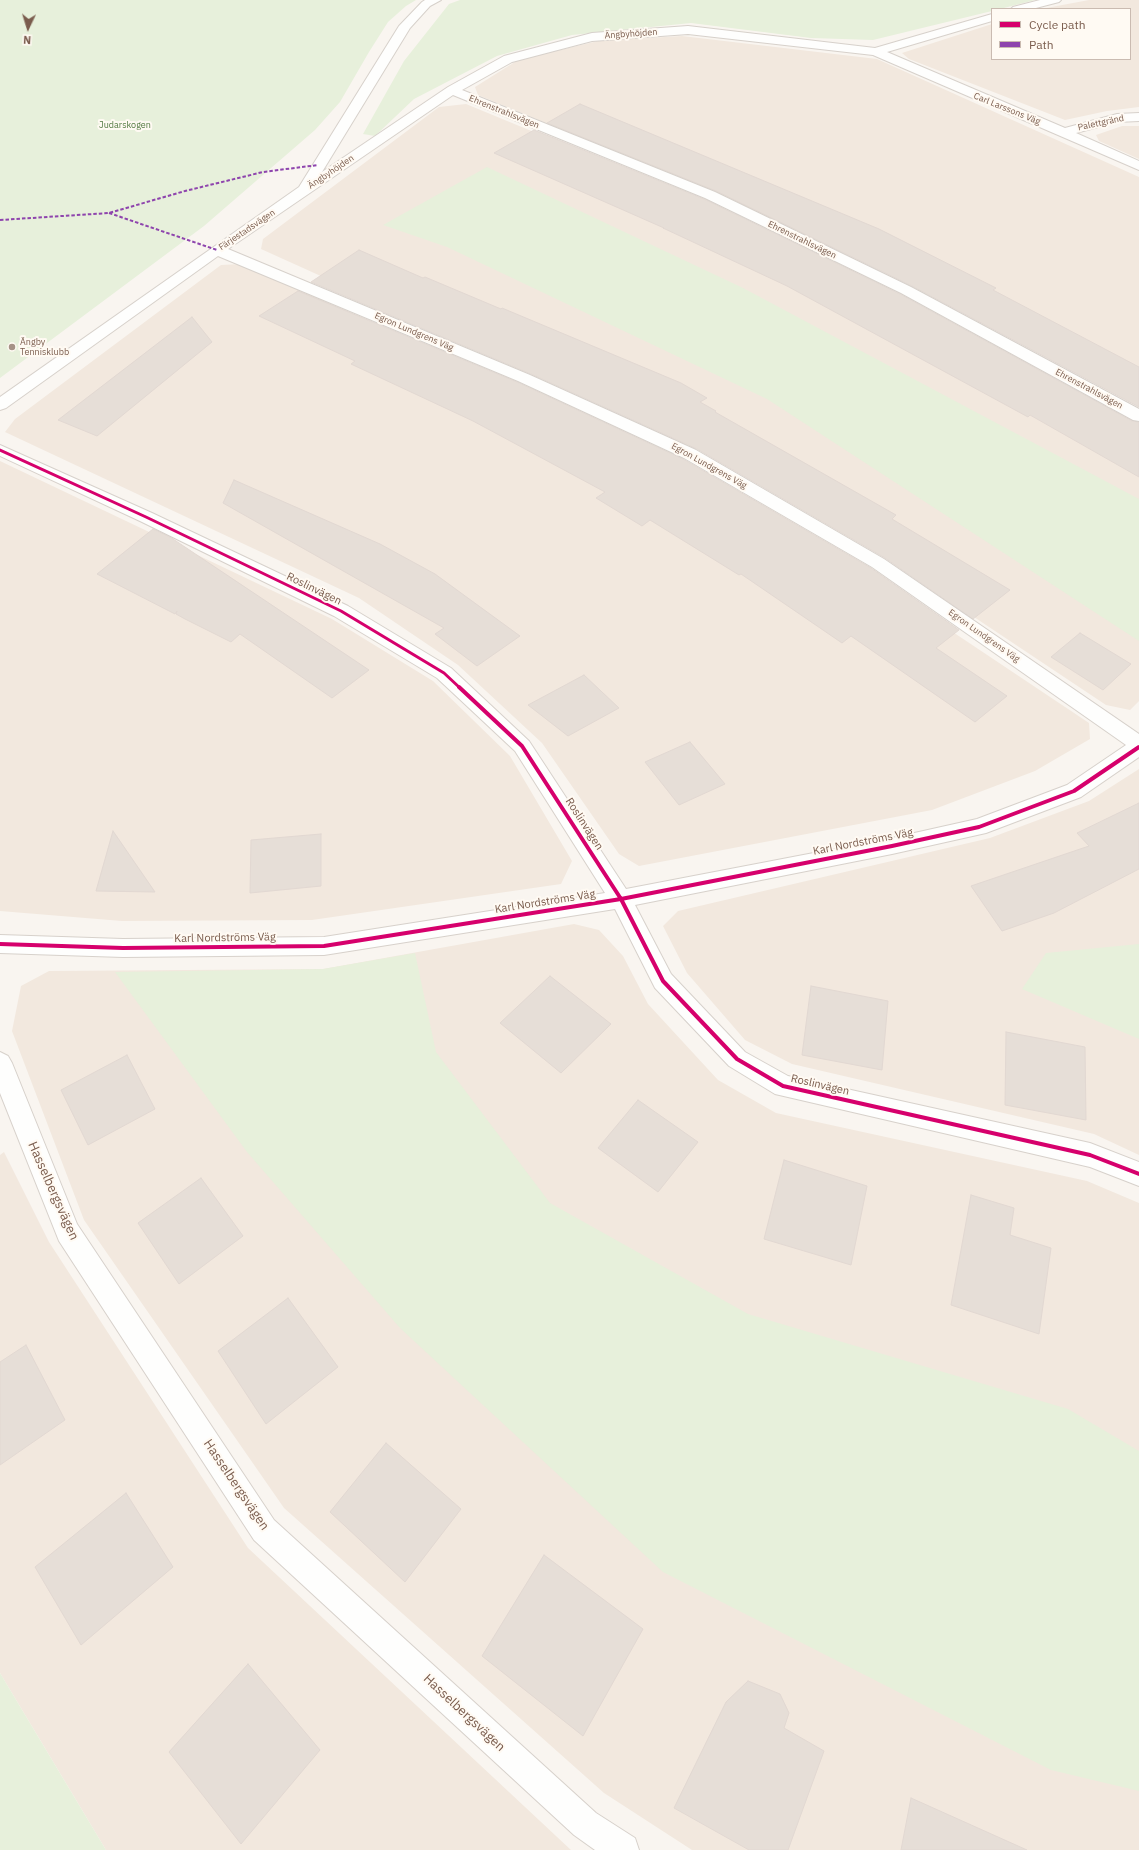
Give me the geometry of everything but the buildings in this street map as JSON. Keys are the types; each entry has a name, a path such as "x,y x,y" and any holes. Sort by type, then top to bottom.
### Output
{"street":[{"name":"Färjestadsvägen","path":"0,405 217,250 304,190 405,26 426,4 435,0"},
{"path":"1022,8 1055,0"},
{"name":"Ängbyhöjden","path":"304,190 452,90 508,59 592,37 688,30 876,52 991,17"},
{"name":"Carl Larssons Väg","path":"876,52 1064,132 1139,166"},
{"name":"Ehrenstrahlsvägen","path":"452,90 710,196 906,290 1139,416"},
{"name":"Palettgränd","path":"1064,132 1117,118 1139,117"},
{"name":"Egron Lundgrens Väg","path":"217,250 524,378 690,454 878,563 1139,744"},
{"name":"Roslinvägen","path":"0,450 146,517 341,611 444,673 522,746 621,899 663,981 737,1059 783,1086 1090,1154 1139,1174"},
{"name":"Karl Nordströms Väg","path":"0,944 123,948 324,946 621,899 892,846 979,827 1074,791 1139,747"},
{"name":"Hasselbergsvägen","path":"0,1064 68,1232 264,1530 585,1824 623,1850"}],"shaded area":[{"path":"1089,0 1139,0 1139,107 1107,111 1065,120 909,59 902,53 991,24 991,60 1131,60 1131,8 1046,8"},
{"path":"682,36 877,59 1139,177 1139,403 917,287 721,195 478,95 475,87 518,60 598,41"},
{"path":"466,104 701,201 1139,427 1139,701 1130,710 1106,705 881,555 697,446 261,249 263,239 439,107"},
{"path":"1122,126 1139,126 1139,159 1099,141 1096,135"},
{"path":"242,264 515,386 866,574 1089,723 1090,739 1035,771 932,810 639,866 619,854 542,743 458,665 359,598 5,432 15,419 221,265"},
{"path":"0,461 332,619 433,681 510,756 572,861 561,884 312,920 122,921 0,911"},
{"path":"1139,769 1139,1155 1094,1134 792,1064 745,1040 687,973 663,926 678,911 990,838 1089,801"},
{"path":"574,924 599,930 623,956 648,1004 718,1080 776,1113 1087,1181 1139,1203 1139,1850 692,1850 604,1793 284,1508 84,1220 12,1031 21,986 49,971 323,969"},
{"path":"4,1152 49,1242 248,1548 571,1850 106,1850 0,1673 0,1155"}],"green space":[{"name":"Judarskogen","path":"0,0 416,0 406,6 388,22 340,102 315,130 204,226 0,378"},
{"path":"460,0 1035,0 1004,8 991,8 991,11 873,40 811,38 691,23 572,35 497,56 414,99 375,136 363,134 404,61 449,4"},
{"path":"487,167 743,288 1139,499 1139,641 767,399 447,247 383,225"},
{"path":"1139,944 1139,1039 1022,989 1046,953"},
{"path":"415,953 436,1052 550,1203 748,1314 1068,1409 1139,1451 1139,1791 1051,1770 663,1572 400,1328 247,1152 115,972 323,969"},
{"path":"0,1673 106,1850 0,1850"}],"marked path":[{"path":"0,220 109,213 185,191 263,172 318,165"},
{"path":"109,213 217,250"}],"cycle path":[{"path":"0,450 146,517 341,611 444,673 522,746 621,899 663,981 737,1059 783,1086 1090,1155 1139,1174"},
{"path":"0,944 123,948 324,946 621,899 892,846 979,827 1074,791 1139,747"}],"place":[{"name":"Ängby Tennisklubb","path":"12,347"}]}
